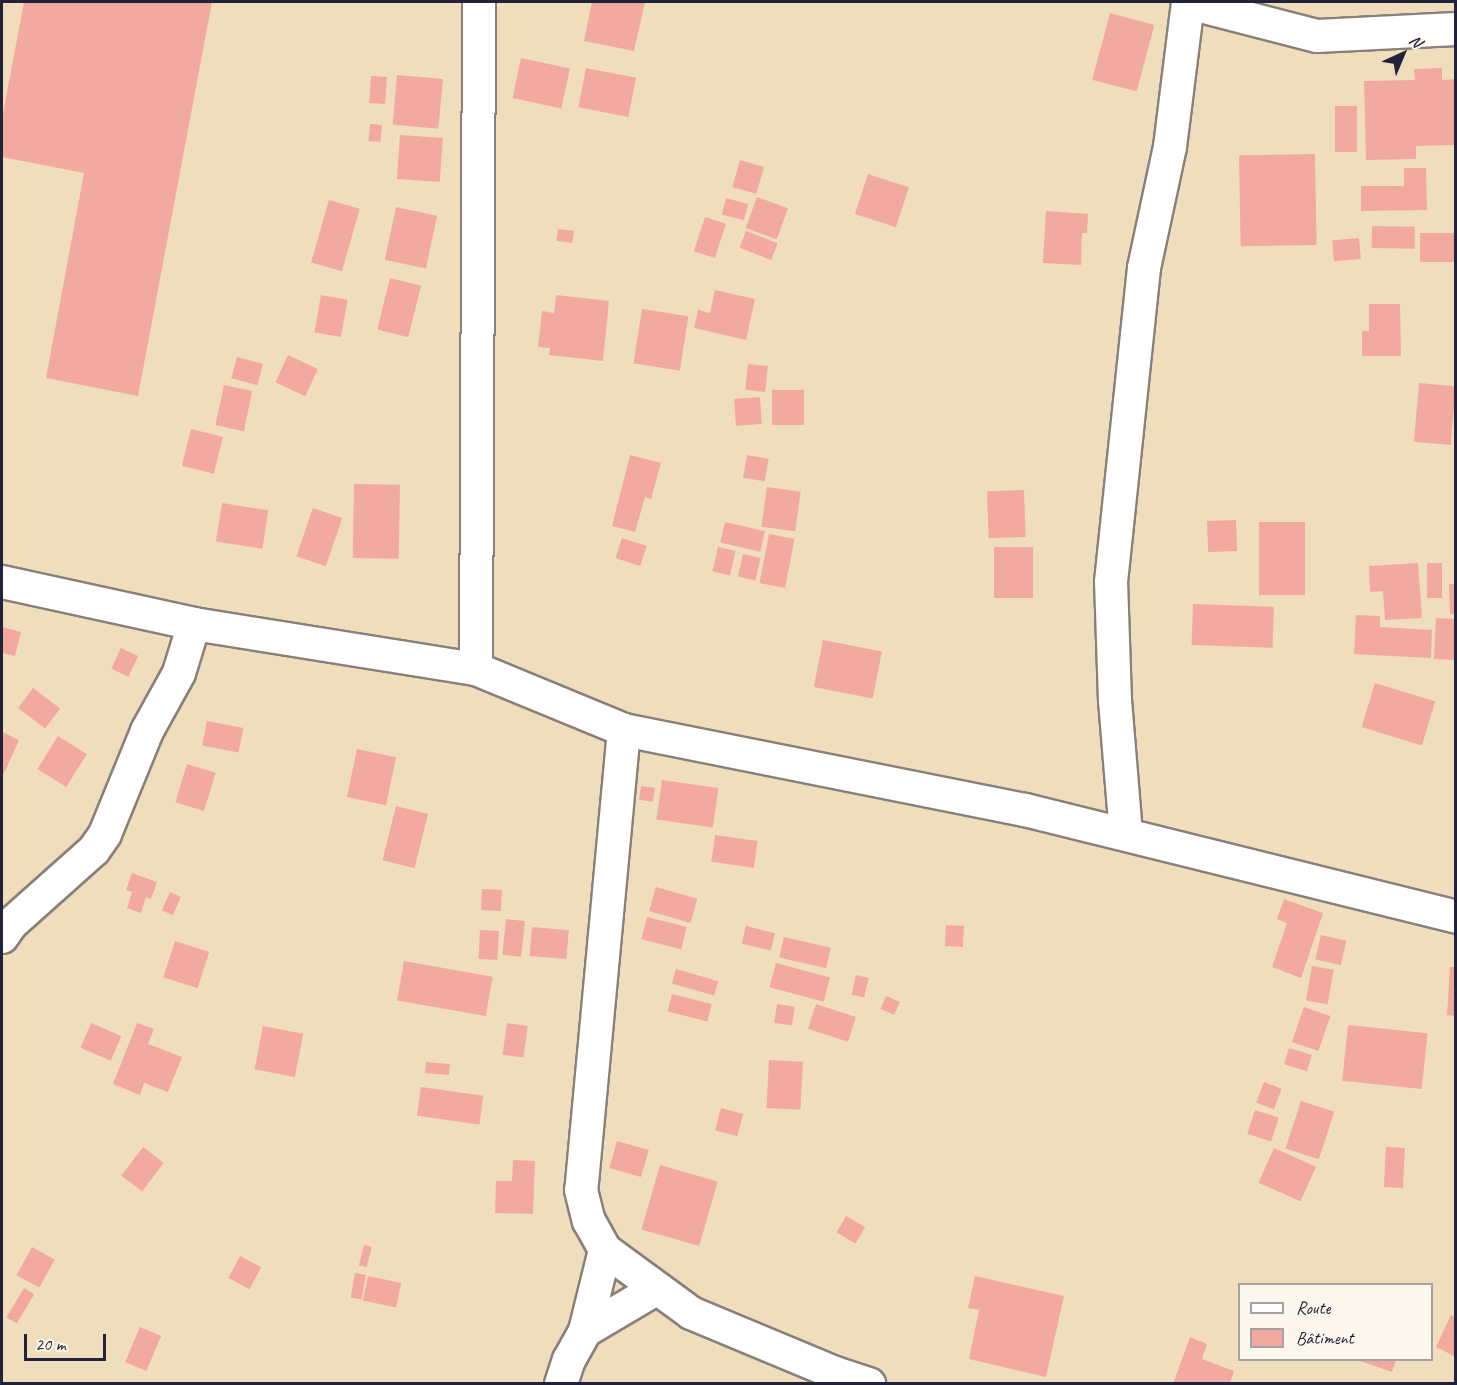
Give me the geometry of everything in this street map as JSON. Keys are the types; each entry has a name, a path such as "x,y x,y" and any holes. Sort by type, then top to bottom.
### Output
{"street":[{"path":"476,669 479,2"},
{"path":"1126,834 1115,701 1112,582 1144,268 1170,147 1189,2 1317,36 1455,28"},
{"path":"2,582 194,624 476,669 624,729 1025,810 1455,917"},
{"path":"2,937 11,924 94,850 105,834 147,731 178,673 194,624"},
{"path":"624,729 581,1190 589,1221 605,1250 691,1313 835,1373 869,1383"},
{"path":"561,1383 569,1360 585,1331 605,1250"},
{"path":"585,1331 656,1289"}],"building":[{"path":"24,2 212,2 138,396 46,378 84,173 2,157 2,119"},
{"path":"592,2 645,2 634,51 584,41"},
{"path":"1110,13 1154,25 1137,92 1092,80"},
{"path":"521,58 570,68 561,108 512,98"},
{"path":"586,68 636,78 628,117 578,107"},
{"path":"1442,68 1442,80 1456,79 1456,145 1416,146 1416,159 1366,160 1364,81 1415,80 1414,69"},
{"path":"397,75 443,79 438,129 393,125"},
{"path":"371,76 387,77 385,104 369,103"},
{"path":"1335,106 1357,106 1357,152 1335,152"},
{"path":"370,124 382,125 380,142 369,141"},
{"path":"400,135 443,138 440,182 397,179"},
{"path":"1315,154 1317,245 1241,246 1239,155"},
{"path":"740,160 764,167 756,194 732,187"},
{"path":"1404,168 1426,168 1427,210 1361,211 1361,186 1404,186"},
{"path":"868,174 909,187 896,227 855,214"},
{"path":"757,197 788,208 777,239 746,228"},
{"path":"726,198 748,204 744,220 722,214"},
{"path":"329,200 360,209 342,271 311,262"},
{"path":"396,207 437,216 426,269 385,260"},
{"path":"1046,211 1088,214 1087,233 1082,233 1081,265 1043,263"},
{"path":"705,217 726,224 715,258 694,251"},
{"path":"1372,226 1415,227 1415,249 1372,248"},
{"path":"558,229 574,231 572,243 557,241"},
{"path":"746,231 778,243 771,260 740,248"},
{"path":"1420,233 1456,233 1456,262 1420,262"},
{"path":"1359,238 1361,259 1334,261 1332,240"},
{"path":"390,278 421,286 408,337 377,329"},
{"path":"715,290 755,299 746,340 694,328 698,310 710,313"},
{"path":"321,295 348,300 341,337 314,332"},
{"path":"556,295 609,301 603,361 549,355 550,348 538,347 542,311 554,313"},
{"path":"1369,304 1400,304 1401,356 1362,356 1362,331 1369,331"},
{"path":"642,309 688,316 680,371 633,363"},
{"path":"288,355 318,369 305,396 275,382"},
{"path":"237,357 263,364 257,385 231,378"},
{"path":"748,364 768,366 765,392 745,390"},
{"path":"1419,383 1456,386 1451,445 1414,442"},
{"path":"224,385 252,391 244,431 215,425"},
{"path":"772,390 804,390 804,425 772,425"},
{"path":"760,397 762,424 736,426 734,399"},
{"path":"191,429 223,437 214,474 182,466"},
{"path":"630,455 661,463 651,499 645,497 635,532 612,526"},
{"path":"747,455 769,459 765,481 743,478"},
{"path":"354,484 400,485 399,559 353,558"},
{"path":"767,487 801,492 795,531 761,527"},
{"path":"1024,490 1026,537 989,538 987,491"},
{"path":"222,503 268,510 262,549 216,542"},
{"path":"313,508 342,518 326,566 296,556"},
{"path":"1236,520 1237,551 1208,552 1207,521"},
{"path":"725,522 765,531 760,552 720,542"},
{"path":"1259,522 1305,522 1305,595 1259,595"},
{"path":"769,534 795,539 785,588 759,583"},
{"path":"622,538 647,546 640,566 616,558"},
{"path":"718,547 736,551 730,575 712,571"},
{"path":"994,547 1033,547 1033,598 994,598"},
{"path":"743,554 761,558 755,580 738,576"},
{"path":"1418,563 1422,618 1385,620 1383,591 1370,592 1369,566"},
{"path":"1427,563 1442,563 1442,598 1427,598"},
{"path":"1449,584 1456,584 1456,614 1450,614"},
{"path":"1193,604 1274,607 1273,648 1192,645"},
{"path":"1356,615 1380,616 1380,627 1432,630 1431,658 1354,654"},
{"path":"1436,618 1456,619 1454,660 1434,659"},
{"path":"2,627 21,632 15,656 2,653"},
{"path":"823,640 882,651 873,699 814,687"},
{"path":"121,648 138,656 128,677 111,669"},
{"path":"1375,683 1435,701 1422,745 1362,727"},
{"path":"33,688 60,708 45,728 18,708"},
{"path":"207,721 243,728 239,753 202,746"},
{"path":"2,732 19,740 2,778"},
{"path":"58,736 87,754 66,787 37,769"},
{"path":"357,749 396,757 386,805 347,797"},
{"path":"187,764 216,773 204,811 175,802"},
{"path":"662,780 718,788 713,828 656,820"},
{"path":"641,786 655,788 653,802 639,800"},
{"path":"396,806 428,814 414,868 382,860"},
{"path":"715,835 758,841 754,868 711,862"},
{"path":"132,873 157,882 151,899 146,897 141,913 127,908 132,892 126,890"},
{"path":"656,887 697,899 690,923 649,911"},
{"path":"482,889 502,890 501,911 481,910"},
{"path":"170,892 181,897 173,915 162,910"},
{"path":"1284,899 1323,913 1301,978 1272,967 1287,923 1277,919"},
{"path":"647,917 687,927 681,949 641,939"},
{"path":"506,919 525,921 521,957 502,955"},
{"path":"946,925 964,926 963,947 945,946"},
{"path":"746,926 775,933 771,951 742,943"},
{"path":"532,927 569,930 566,959 529,956"},
{"path":"480,930 499,931 497,960 478,959"},
{"path":"1321,935 1346,941 1341,965 1315,959"},
{"path":"784,937 831,948 826,968 779,957"},
{"path":"175,941 209,952 197,988 163,977"},
{"path":"404,961 493,977 486,1016 397,1000"},
{"path":"776,963 830,977 824,1002 770,987"},
{"path":"1312,966 1334,970 1328,1004 1306,1000"},
{"path":"1450,967 1456,967 1456,1016 1447,1015"},
{"path":"676,969 718,981 714,996 672,983"},
{"path":"856,975 869,978 864,997 852,994"},
{"path":"672,994 712,1004 707,1021 668,1011"},
{"path":"886,996 900,1002 894,1015 881,1009"},
{"path":"777,1004 795,1007 792,1026 774,1023"},
{"path":"816,1004 856,1017 848,1042 808,1029"},
{"path":"1304,1007 1330,1016 1318,1051 1292,1042"},
{"path":"91,1023 121,1036 111,1061 80,1048"},
{"path":"137,1023 154,1029 148,1044 182,1057 168,1092 144,1083 140,1095 113,1084"},
{"path":"507,1023 528,1026 523,1058 503,1055"},
{"path":"1348,1025 1428,1033 1422,1089 1342,1081"},
{"path":"263,1026 303,1034 295,1077 255,1069"},
{"path":"1289,1048 1312,1055 1307,1071 1284,1064"},
{"path":"769,1060 803,1062 800,1110 766,1108"},
{"path":"426,1062 450,1064 449,1075 425,1073"},
{"path":"1264,1082 1282,1089 1274,1109 1256,1103"},
{"path":"421,1087 483,1096 479,1124 417,1116"},
{"path":"1301,1101 1334,1112 1319,1159 1286,1149"},
{"path":"721,1108 743,1114 737,1136 715,1130"},
{"path":"1255,1110 1279,1118 1271,1142 1247,1134"},
{"path":"617,1141 649,1150 641,1177 609,1168"},
{"path":"143,1147 164,1163 142,1191 121,1176"},
{"path":"1386,1147 1405,1148 1403,1188 1384,1187"},
{"path":"1274,1148 1316,1167 1301,1201 1259,1183"},
{"path":"513,1160 535,1161 533,1214 495,1213 496,1181 512,1181"},
{"path":"660,1165 718,1182 699,1246 642,1229"},
{"path":"846,1216 865,1227 856,1243 836,1232"},
{"path":"364,1245 372,1247 367,1267 359,1265"},
{"path":"32,1247 55,1260 39,1288 16,1275"},
{"path":"240,1256 261,1267 249,1289 228,1278"},
{"path":"355,1273 366,1275 361,1300 351,1298"},
{"path":"368,1276 401,1283 396,1308 363,1300"},
{"path":"975,1276 1064,1296 1046,1377 969,1359 979,1310 968,1308"},
{"path":"24,1288 34,1294 17,1323 6,1317"},
{"path":"1451,1315 1456,1318 1456,1357 1436,1347"},
{"path":"140,1327 161,1336 146,1371 125,1362"},
{"path":"1190,1337 1207,1344 1202,1359 1234,1371 1230,1384 1173,1384"},
{"path":"1360,1361 1396,1361 1392,1372"}]}
